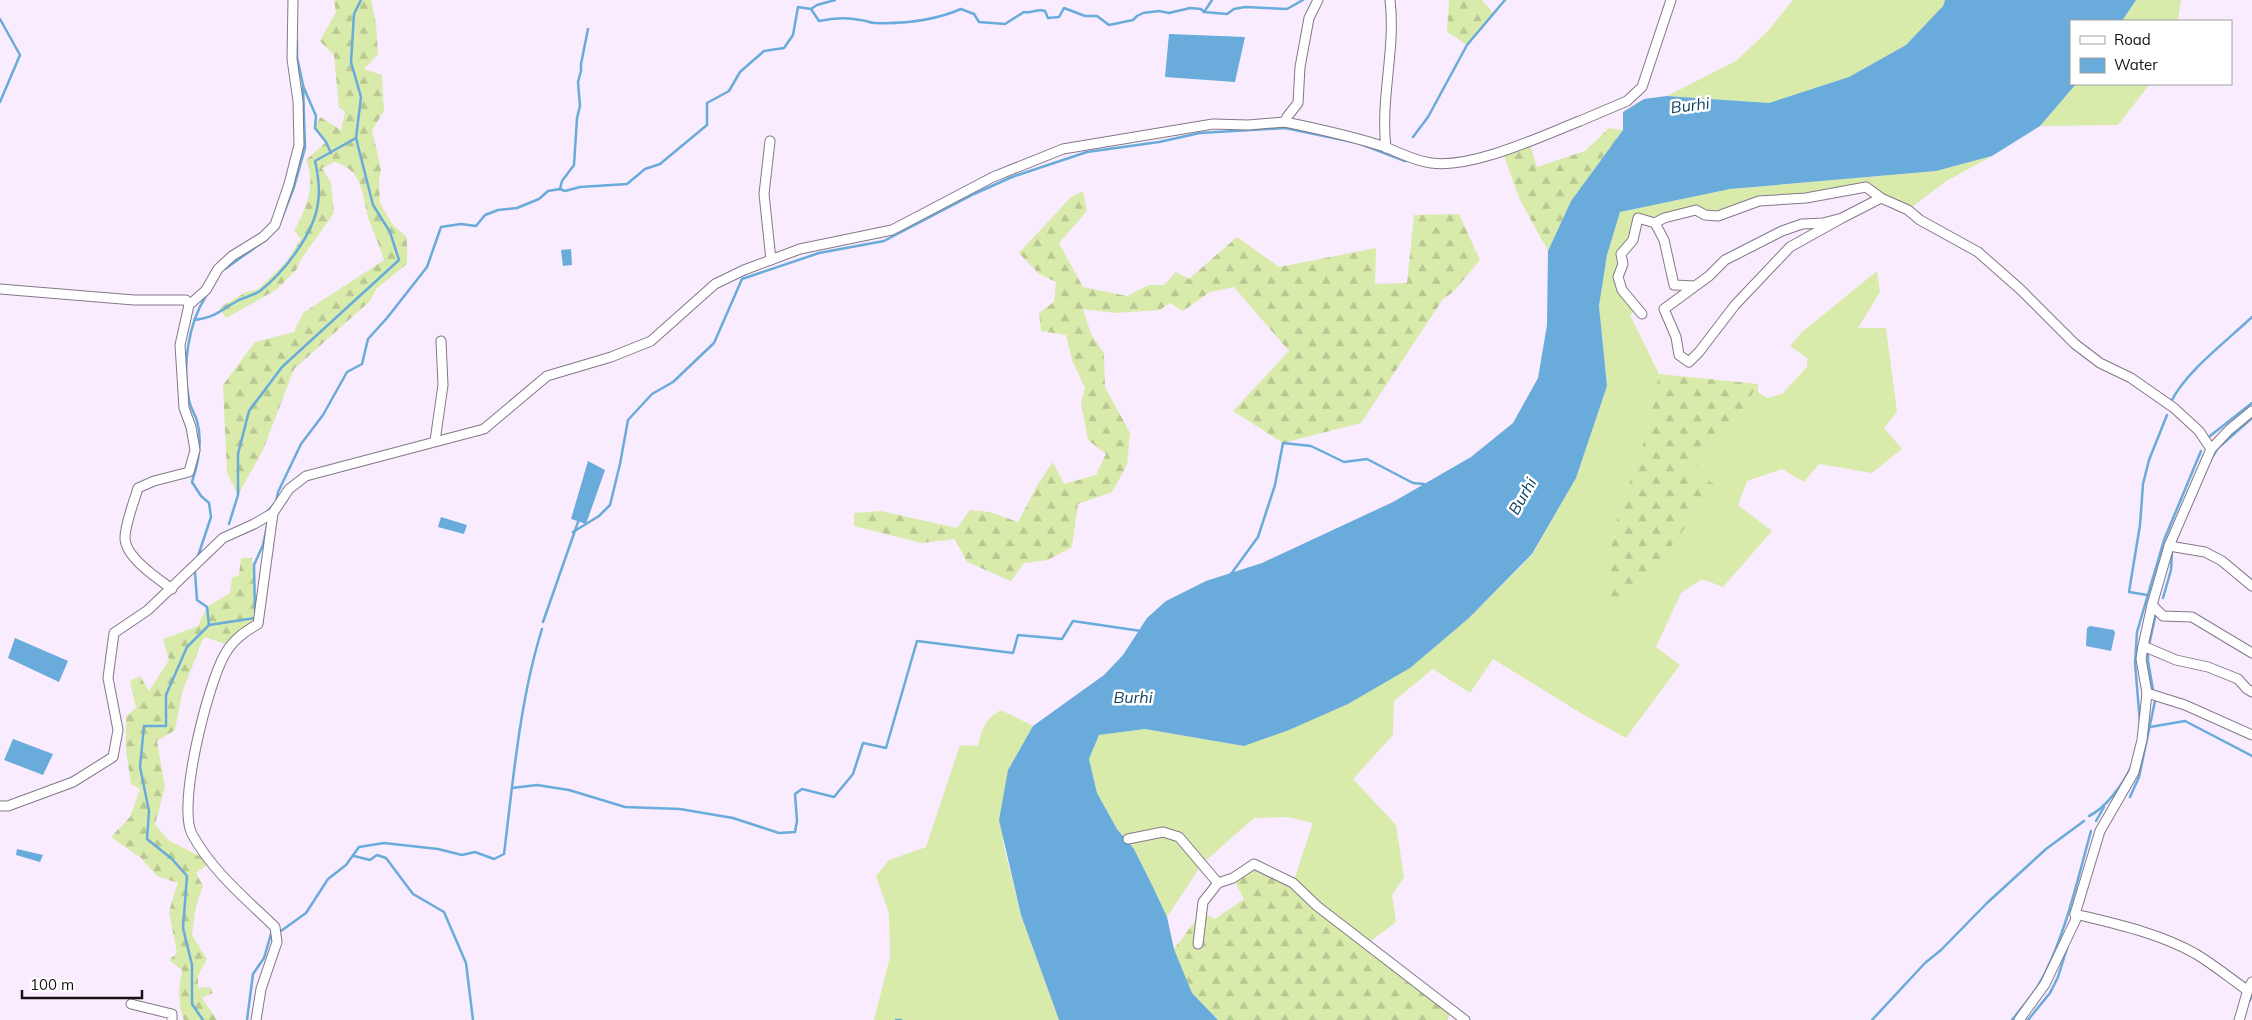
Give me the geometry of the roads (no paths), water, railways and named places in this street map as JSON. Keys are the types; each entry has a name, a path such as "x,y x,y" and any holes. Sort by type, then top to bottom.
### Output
{"street":[{"path":"172,589 152,574 128,551 125,538 138,488 154,481 189,472 195,450 192,427 184,408 180,345 189,305 206,290 218,269 232,256 263,237 275,224 289,184 299,145 298,101 292,59 294,0"},
{"path":"1285,122 1287,116 1298,103 1300,67 1308,18 1318,0"},
{"path":"1386,148 1383,127 1392,37 1390,0"},
{"path":"256,1020 261,989 277,942 275,927 218,873 191,832 188,810 194,754 206,699 225,654 240,634 258,624 273,513 288,489 306,476 484,429 547,376 611,357 651,341 715,284 744,270 800,249 892,230 992,177 1063,149 1213,124 1248,125 1285,122 1322,130 1432,163 1462,162 1534,139 1590,116 1606,112 1627,101 1642,87 1671,0"},
{"path":"770,141 764,194 771,260"},
{"path":"1642,314 1622,290 1618,277 1623,264 1621,254 1633,240 1638,218 1655,223 1664,218 1696,210 1705,215 1718,216 1759,201 1806,198 1866,187 1881,198 1908,210 1920,220 1978,252 2020,289 2075,344 2100,363 2131,378 2174,408 2199,431 2211,449"},
{"path":"1842,218 1823,223 1802,224 1782,231 1725,260 1664,309 1676,337 1680,355 1689,362 1699,352 1735,305 1790,247 1881,198"},
{"path":"1655,223 1664,240 1674,285 1695,286"},
{"path":"0,289 134,300 186,300 189,305"},
{"path":"434,441 443,385 441,341"},
{"path":"2019,1020 2045,984 2073,927 2076,919 2075,914 2100,831 2134,772 2142,740 2148,693 2141,659 2142,646 2169,546 2211,449 2229,430 2252,411"},
{"path":"0,806 8,806 73,782 113,757 118,730 108,678 114,633 148,610 224,538 273,513"},
{"path":"2169,546 2205,552 2222,561 2252,586"},
{"path":"2152,605 2163,616 2192,617 2252,653"},
{"path":"2142,646 2176,660 2208,667 2238,679 2246,689 2252,692"},
{"path":"2148,693 2185,705 2252,735"},
{"path":"1128,839 1163,832 1179,837 1218,883"},
{"path":"1198,944 1203,902 1218,883 1233,878 1254,864 1293,883 1317,906 1465,1020"},
{"path":"2075,914 2143,931 2173,943 2195,954 2247,990"},
{"path":"2239,1020 2247,1000 2247,990 2252,982"},
{"path":"131,1004 172,1014 172,1020"}],"water":[{"name":"Burhi","path":"1945,0 2136,0 2123,20 2070,20 2070,85 2075,85 2040,126 1992,156 1936,171 1730,189 1620,212 1607,255 1599,306 1607,386 1576,478 1532,554 1469,618 1410,668 1348,704 1289,730 1244,746 1145,729 1099,735 1089,759 1097,793 1117,829 1134,849 1153,887 1167,917 1174,949 1192,993 1218,1020 1059,1020 1021,915 999,820 1008,770 1033,726 1104,675 1123,655 1147,618 1166,601 1206,581 1262,563 1393,502 1471,457 1513,423 1538,378 1547,325 1548,251 1571,201 1623,130 1623,112 1644,99 1667,96 1769,103 1849,77 1906,45 1943,6"},
{"path":"1169,34 1245,37 1235,82 1165,77"},
{"path":"571,249 572,265 563,266 561,250"},
{"path":"588,461 605,470 586,524 571,519"},
{"path":"441,517 467,525 464,534 438,527"},
{"path":"2090,626 2114,630 2111,651 2086,646 2087,628"},
{"path":"15,638 68,661 59,682 8,658"},
{"path":"13,739 53,754 43,775 4,760"},
{"path":"17,849 43,855 40,862 16,855"}],"waterway":[{"path":"229,524 238,495 238,454 249,411 282,367 399,260 390,232 373,205 356,138 361,97 351,62 354,14 361,0"},
{"path":"811,9 817,5 835,0"},
{"path":"1204,12 1212,0"},
{"path":"265,514 276,502 278,492 301,444 323,415 347,372 362,364 368,339 427,267 441,227 461,224 476,226 485,215 498,210 517,208 539,199 548,191 560,189 565,191 580,187 627,184 645,169 660,164 707,125 707,103 729,91 740,72 764,51 784,48 793,35 798,7 811,9 819,21 845,18 875,23 897,23 929,19 961,9 974,14 979,22 1005,24 1024,12 1042,10 1045,11 1048,18 1059,17 1064,8 1085,16 1097,16 1109,25 1133,20 1143,13 1159,11 1169,13 1190,8 1201,9 1204,12 1227,14 1234,9 1245,7 1287,9 1303,0"},
{"path":"1413,137 1428,117 1467,45 1505,0"},
{"path":"0,19 20,55 0,102"},
{"path":"560,189 562,181 574,165 577,118 580,106 578,82 588,29"},
{"path":"278,228 294,187 305,148 303,85 297,57 297,41"},
{"path":"303,86 316,116 315,128 326,142 331,153"},
{"path":"573,532 599,516 610,505 628,420 652,394 673,382 714,343 742,279 819,253 884,241 974,194 1012,177 1087,152 1159,142 1200,133 1285,128 1353,142"},
{"path":"195,320 214,315 239,300 260,291 279,274 304,239 315,215 319,193 315,161 356,138"},
{"path":"1358,143 1405,161"},
{"path":"225,269 267,239"},
{"path":"198,556 211,517 209,503 201,496 192,482 198,460 200,436 197,421 190,405 186,374 191,333 195,319 206,296"},
{"path":"2171,402 2177,391 2196,368 2252,317"},
{"path":"2210,436 2252,403"},
{"path":"2147,595 2129,592 2140,525 2143,484 2149,460 2167,415"},
{"path":"2211,459 2218,448 2252,418"},
{"path":"1231,574 1258,537 1275,485 1283,443 1311,446 1344,462 1367,459 1413,483 1424,484"},
{"path":"2140,723 2135,663 2137,632 2164,540 2201,451"},
{"path":"543,622 578,522"},
{"path":"255,612 254,565 263,545 267,526"},
{"path":"2163,598 2171,570 2172,552"},
{"path":"195,572 197,600 207,607 209,625"},
{"path":"2149,645 2156,613"},
{"path":"203,1020 192,1004 192,965 183,928 187,876 172,859 147,839 149,811 140,767 144,726 166,726 166,695 187,647 209,625 255,618"},
{"path":"512,788 537,785 569,790 625,807 680,809 733,818 779,833 795,832 797,821 795,794 802,789 834,797 853,774 863,743 886,748 917,641 1013,653 1018,635 1062,639 1073,621 1141,631"},
{"path":"281,931 306,913 328,879 346,865 359,847 384,843 438,849 462,855 475,852 494,859 504,854 523,712 534,656 542,629"},
{"path":"2148,652 2153,690"},
{"path":"2130,797 2139,777 2155,701"},
{"path":"2150,727 2185,721 2252,756"},
{"path":"2089,816 2102,807 2113,795 2131,767"},
{"path":"2096,821 2104,807"},
{"path":"1872,1020 1925,963 1941,950 1987,903 2046,849 2084,821"},
{"path":"2012,1020 2038,986 2063,931 2091,831"},
{"path":"354,856 370,860 377,855 386,858 413,894 444,912 466,963 473,1020"},
{"path":"247,1020 253,974 264,958 271,934"},
{"path":"2028,1020 2050,993 2058,977 2068,945"},
{"path":"2248,1003 2252,996"},
{"path":"896,1020 901,1020"}]}
